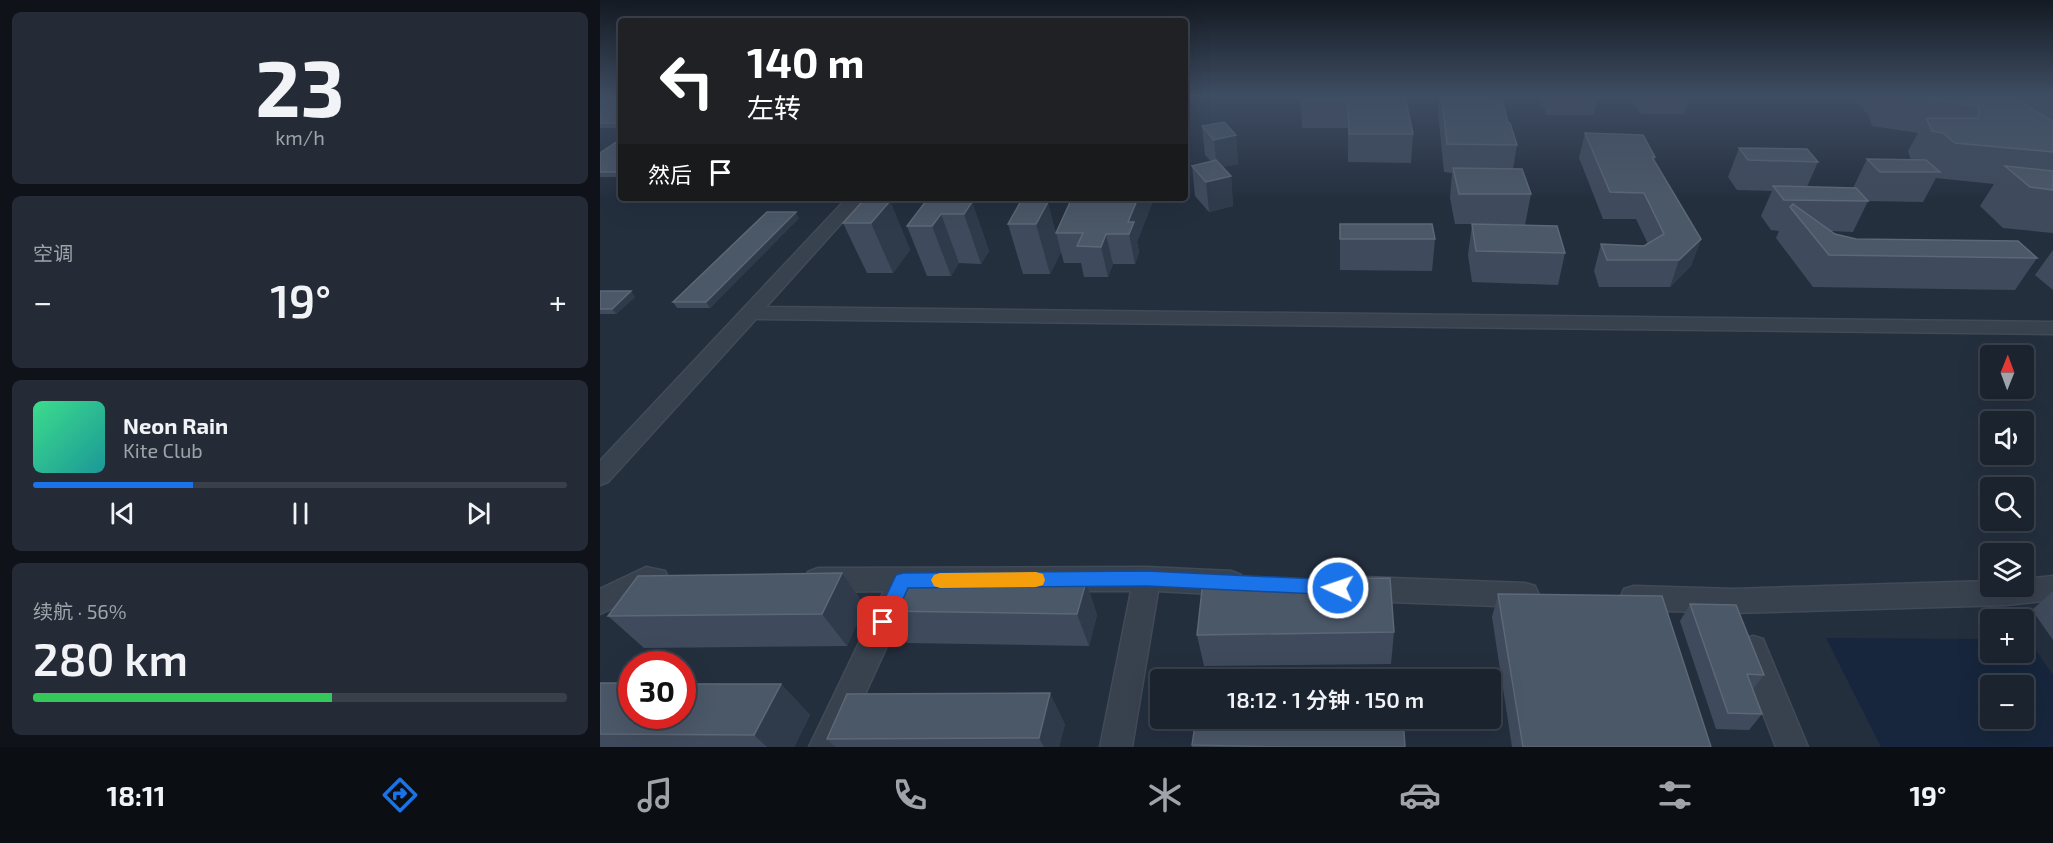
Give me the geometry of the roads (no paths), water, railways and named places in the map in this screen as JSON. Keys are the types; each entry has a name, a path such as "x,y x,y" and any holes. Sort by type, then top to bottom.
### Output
{"street":[{"path":"600,476 853,201"},
{"path":"750,313 2053,328"},
{"path":"600,602 646,579 681,579"},
{"path":"1116,747 1147,579"},
{"path":"798,580 1147,579 1255,584"},
{"path":"825,747 903,581"},
{"path":"1338,588 1549,596"},
{"path":"1606,597 1733,601 2007,593 2053,588"},
{"path":"1733,601 1792,747"}],"water":[{"path":"1826,638 1980,639 1980,663 2034,663 2034,648 2053,675 2053,747 1881,747"}]}
